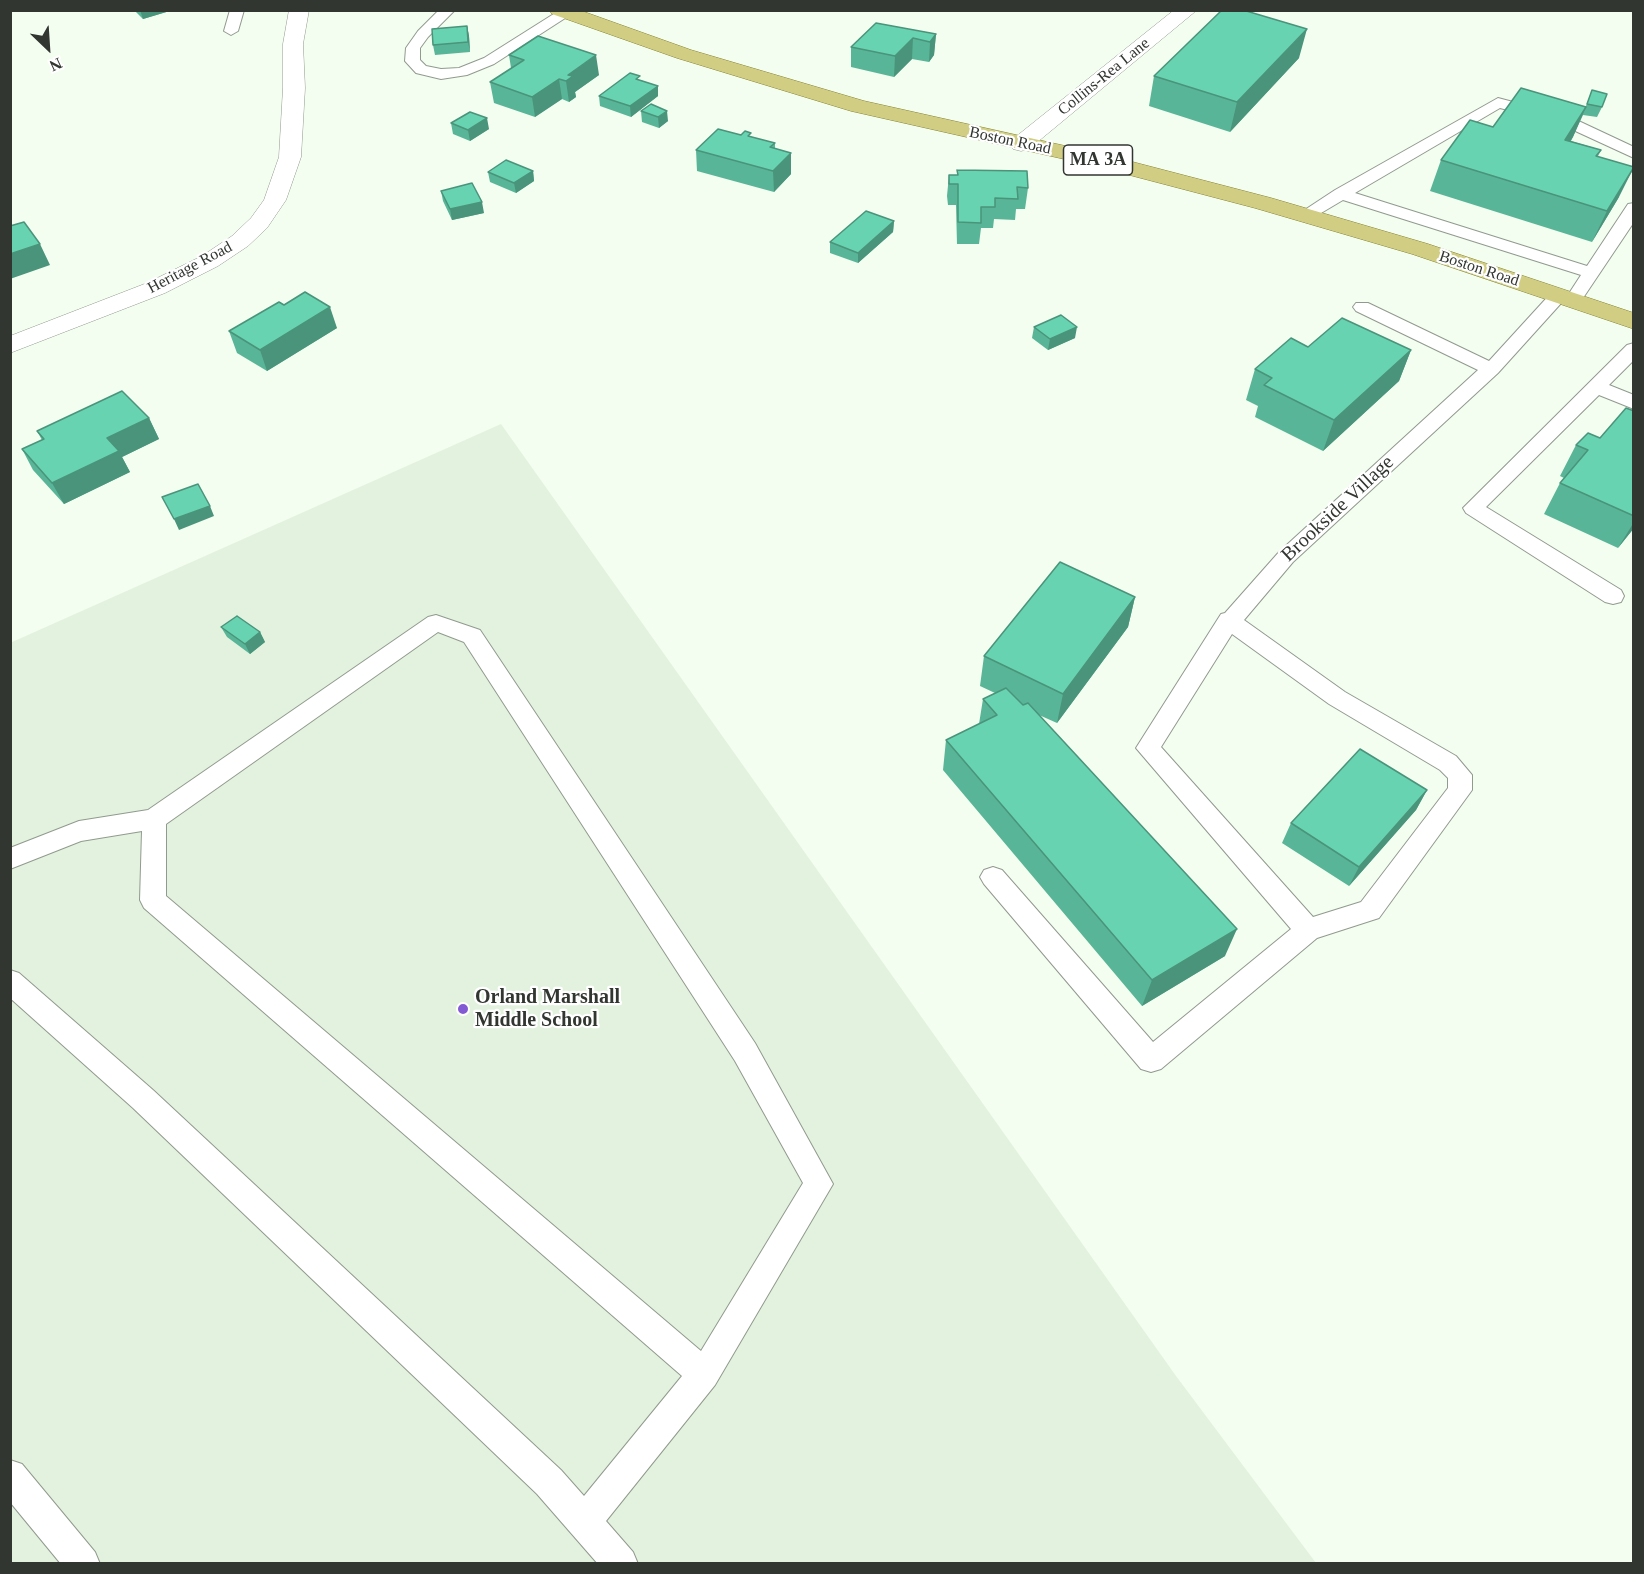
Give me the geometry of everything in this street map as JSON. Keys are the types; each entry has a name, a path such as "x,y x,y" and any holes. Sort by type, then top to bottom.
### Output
{"main road":[{"name":"Boston Road","path":"562,12 684,54 838,100 1098,160 1305,215 1420,249 1634,322"}],"street":[{"name":"Heritage Road","path":"10,345 156,288 210,261 240,241 259,223 275,200 290,157 294,88 293,44 299,10"},
{"name":"Collins-Rea Lane","path":"1021,144 1187,10"}],"lane":[{"path":"231,31 237,10"},
{"path":"448,10 423,34 413,48 412,61 421,70 441,74 471,68 489,61 562,12"},
{"path":"1305,215 1498,103 1564,120 1634,153"},
{"path":"1341,194 1591,273"},
{"name":"Brookside Village","path":"1308,930 1148,748 1229,620 1286,557 1491,369 1591,273 1634,208"},
{"path":"1362,307 1491,369"},
{"path":"1613,596 1473,508 1634,349"},
{"path":"1596,386 1634,403"},
{"path":"993,877 1151,1060 1308,930 1370,910 1460,790 1460,775 1448,764 1336,698 1229,620"},
{"path":"10,859 79,831 154,819 436,623 472,636 745,1052 819,1184 704,1374 584,1522"},
{"path":"154,819 153,900 704,1374"},
{"path":"10,981 160,1115 549,1482 621,1563"},
{"path":"10,1476 83,1563"}],"shaded area":[{"name":"Orland Marshall Middle School","path":"501,424 1176,1376 1316,1563 11,1563 10,643"}],"building":[{"path":"1222,10 1243,10 1307,29 1237,102 1154,76"},
{"path":"876,23 936,34 930,42 913,38 895,56 851,47"},
{"path":"467,26 468,42 433,45 432,29"},
{"path":"538,36 596,55 568,75 573,76 566,81 559,79 532,97 490,82 524,60 509,55"},
{"path":"630,73 640,76 636,79 658,86 630,106 599,96"},
{"path":"1521,88 1586,107 1565,140 1601,150 1596,156 1634,167 1607,211 1441,160 1470,120 1493,127"},
{"path":"1592,90 1607,94 1602,107 1587,104"},
{"path":"651,104 667,111 658,117 641,111"},
{"path":"470,112 487,118 468,130 451,123"},
{"path":"718,129 741,135 745,131 751,133 748,136 775,143 770,147 791,153 773,171 696,150"},
{"path":"506,160 533,171 514,183 488,172"},
{"path":"957,170 1027,171 1028,188 1017,187 1018,199 995,198 995,207 981,207 981,223 958,222 958,184 949,184 949,175 958,175"},
{"path":"472,183 482,202 450,209 441,191"},
{"path":"866,211 894,221 858,253 830,242"},
{"path":"24,222 40,244 10,254 10,226"},
{"path":"305,292 330,307 260,350 229,331 279,302 284,305"},
{"path":"1061,315 1077,327 1050,339 1034,327"},
{"path":"1342,318 1411,350 1334,420 1264,385 1272,378 1255,369 1291,338 1308,347"},
{"path":"122,391 149,418 107,438 119,451 52,483 22,449 44,439 37,431"},
{"path":"1626,408 1634,411 1634,516 1560,483 1588,450 1576,445 1588,433 1600,438"},
{"path":"198,484 210,506 174,519 162,497"},
{"path":"1060,562 1135,597 1063,694 984,656"},
{"path":"237,616 260,632 245,644 221,627"},
{"path":"1006,688 1023,705 1028,703 1237,929 1152,980 946,740 997,715 983,699"},
{"path":"1360,749 1427,790 1359,867 1291,823"}],"place":[{"name":"Orland Marshall Middle School","path":"463,1009"}]}
